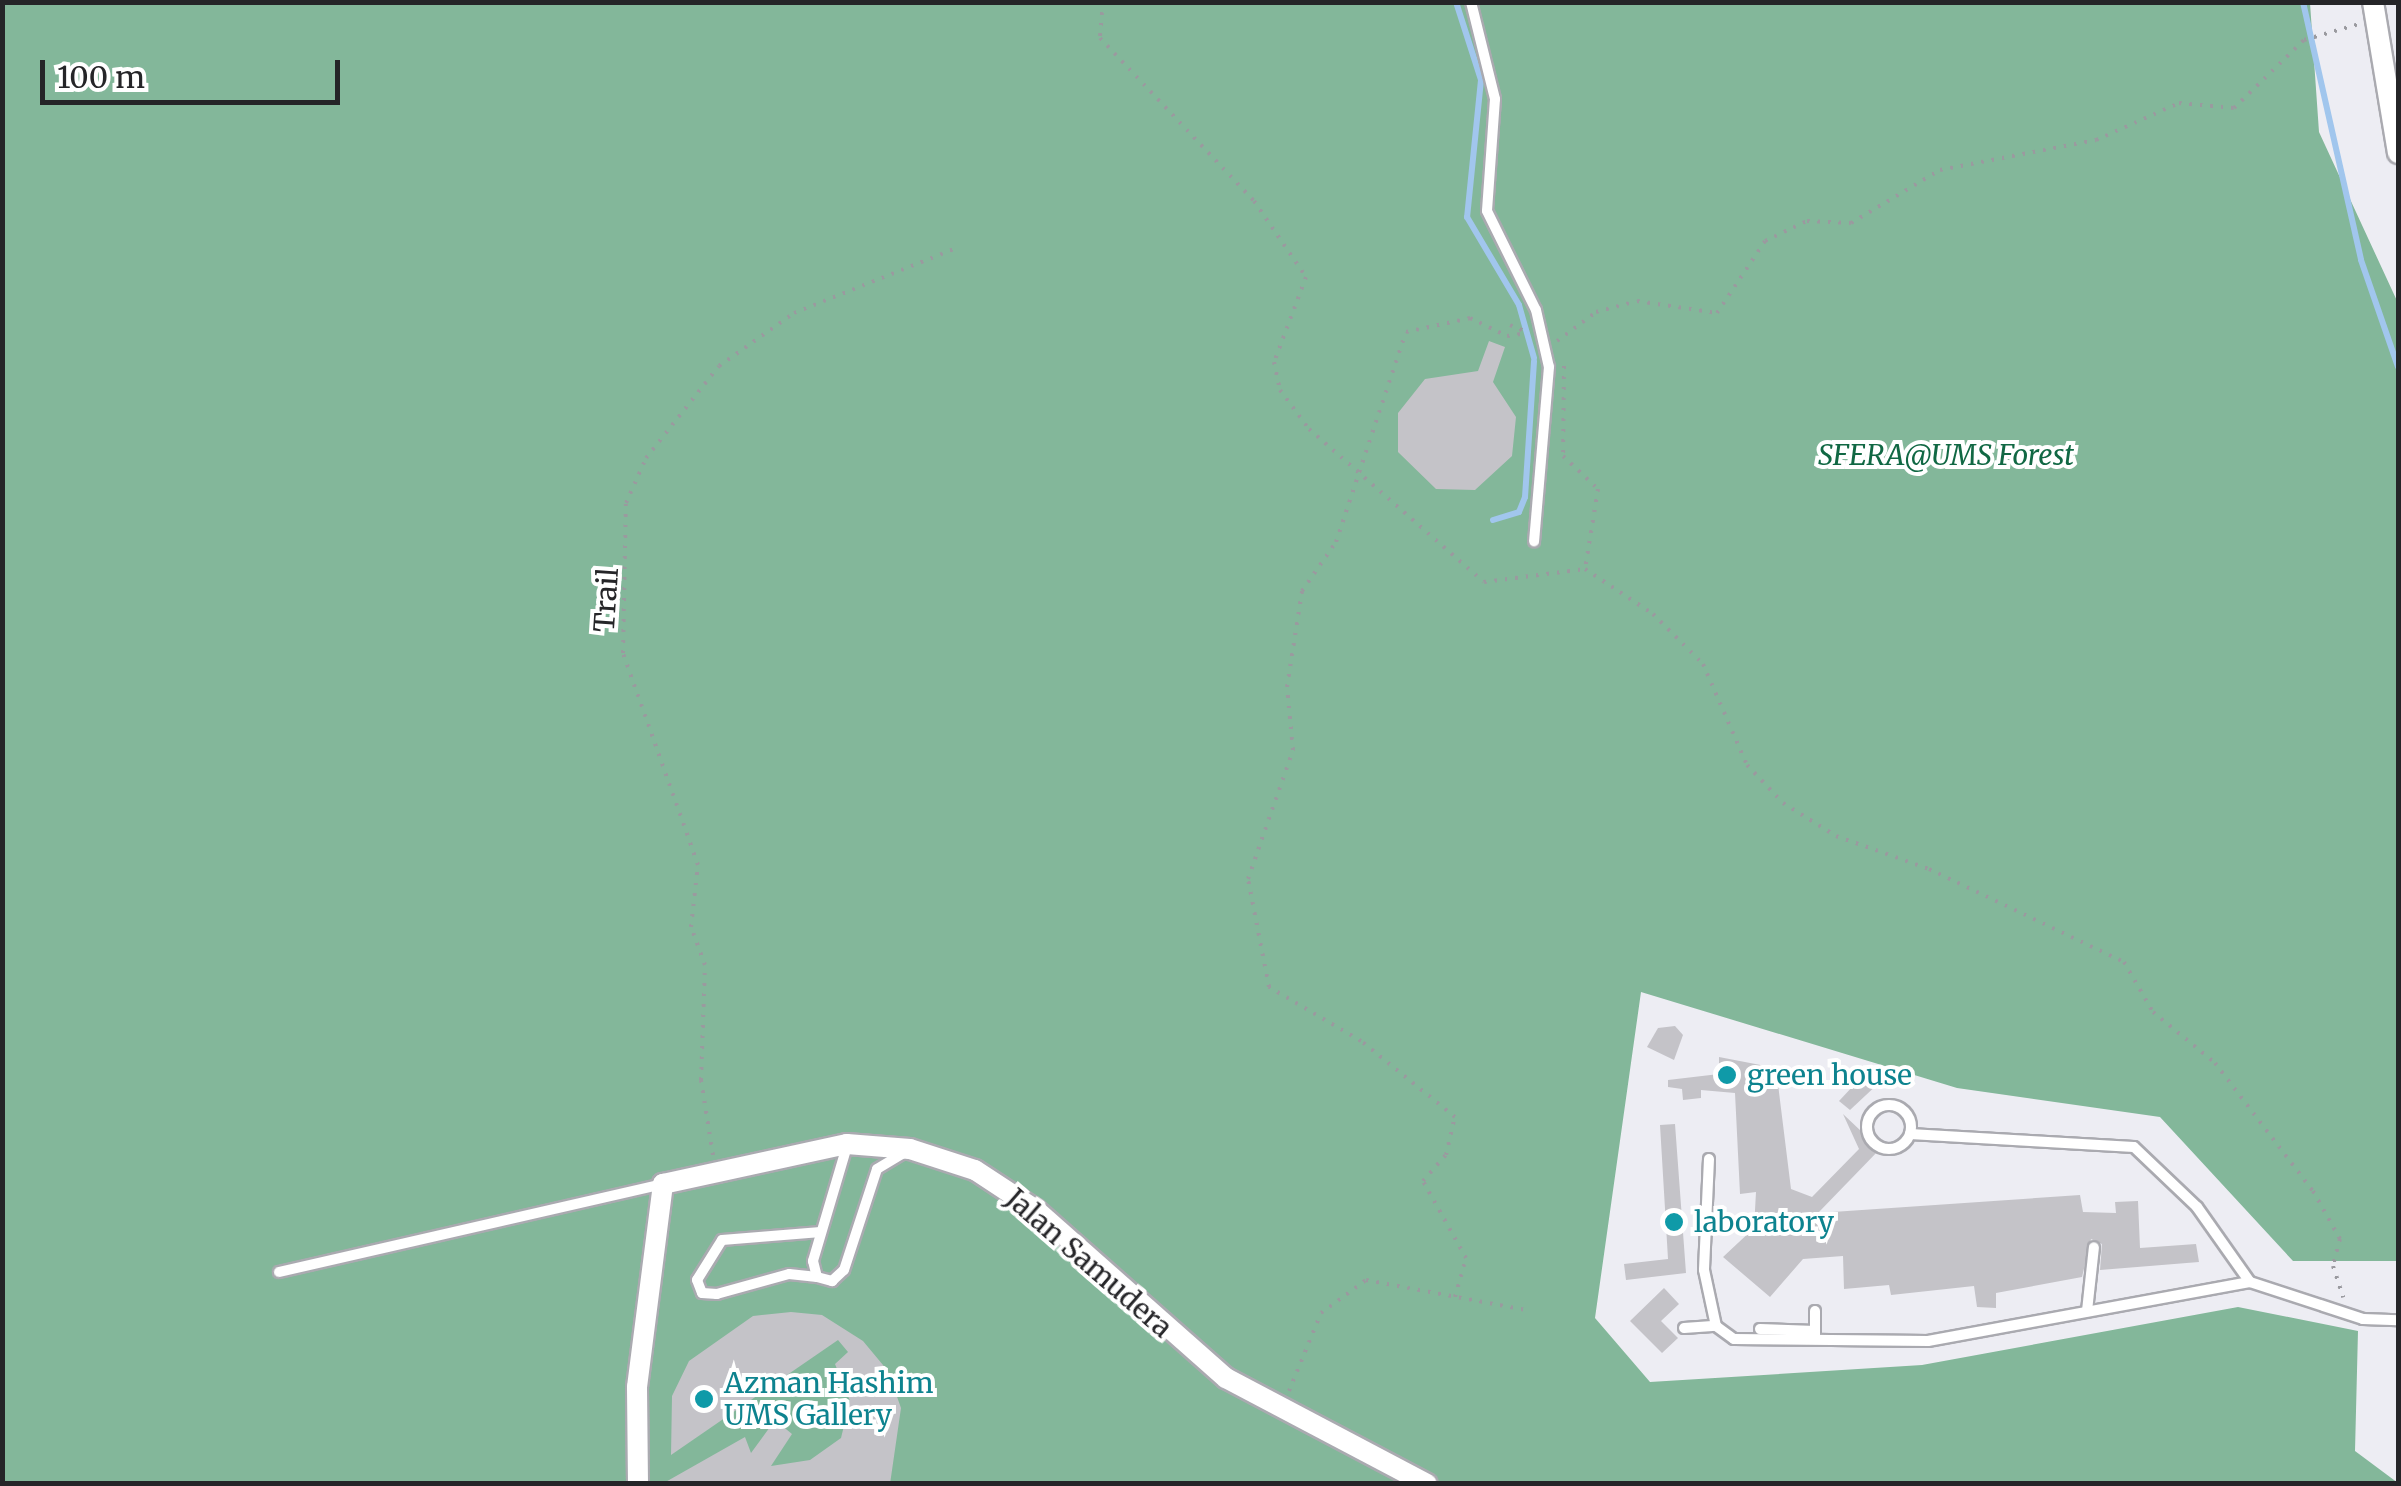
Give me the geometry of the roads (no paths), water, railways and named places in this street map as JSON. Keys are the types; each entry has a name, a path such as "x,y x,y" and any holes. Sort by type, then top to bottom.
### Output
{"street":[{"path":"2373,2 2398,153"},
{"name":"Jalan Samudera","path":"663,1184 847,1144 910,1149 976,1170 1036,1210 1139,1308 1299,1424 1427,1484"},
{"path":"638,1484 637,1388 663,1184"}],"lane":[{"path":"1471,2 1495,99 1488,211 1536,310 1549,367 1534,541"},
{"path":"1910,1134 1900,1108 1885,1105 1868,1120 1869,1135 1886,1148 1910,1134 2134,1147 2197,1208 2250,1282"},
{"path":"817,1277 821,1232 847,1144"},
{"path":"821,1232 722,1240 697,1280 702,1293 717,1294 789,1274 832,1281 844,1270 877,1168 910,1149"},
{"path":"1709,1159 1704,1270 1716,1326"},
{"path":"279,1272 663,1184"},
{"path":"2087,1311 2094,1247"},
{"path":"1684,1328 1716,1326 1815,1337 1928,1341 2250,1282 2363,1319 2398,1320"},
{"path":"1815,1311 1815,1337"}],"waterway":[{"path":"1456,2 1481,80 1467,217 1519,305 1534,358"},
{"path":"2303,2 2361,260 2398,367"},
{"path":"1493,520 1519,512 1525,497 1534,361"}],"place":[{"name":"green house","path":"1727,1075"},
{"name":"laboratory","path":"1674,1222"},
{"name":"Azman Hashim UMS Gallery","path":"704,1399"}],"park label":[{"name":"SFERA@UMS Forest","path":"1946,455"}]}
